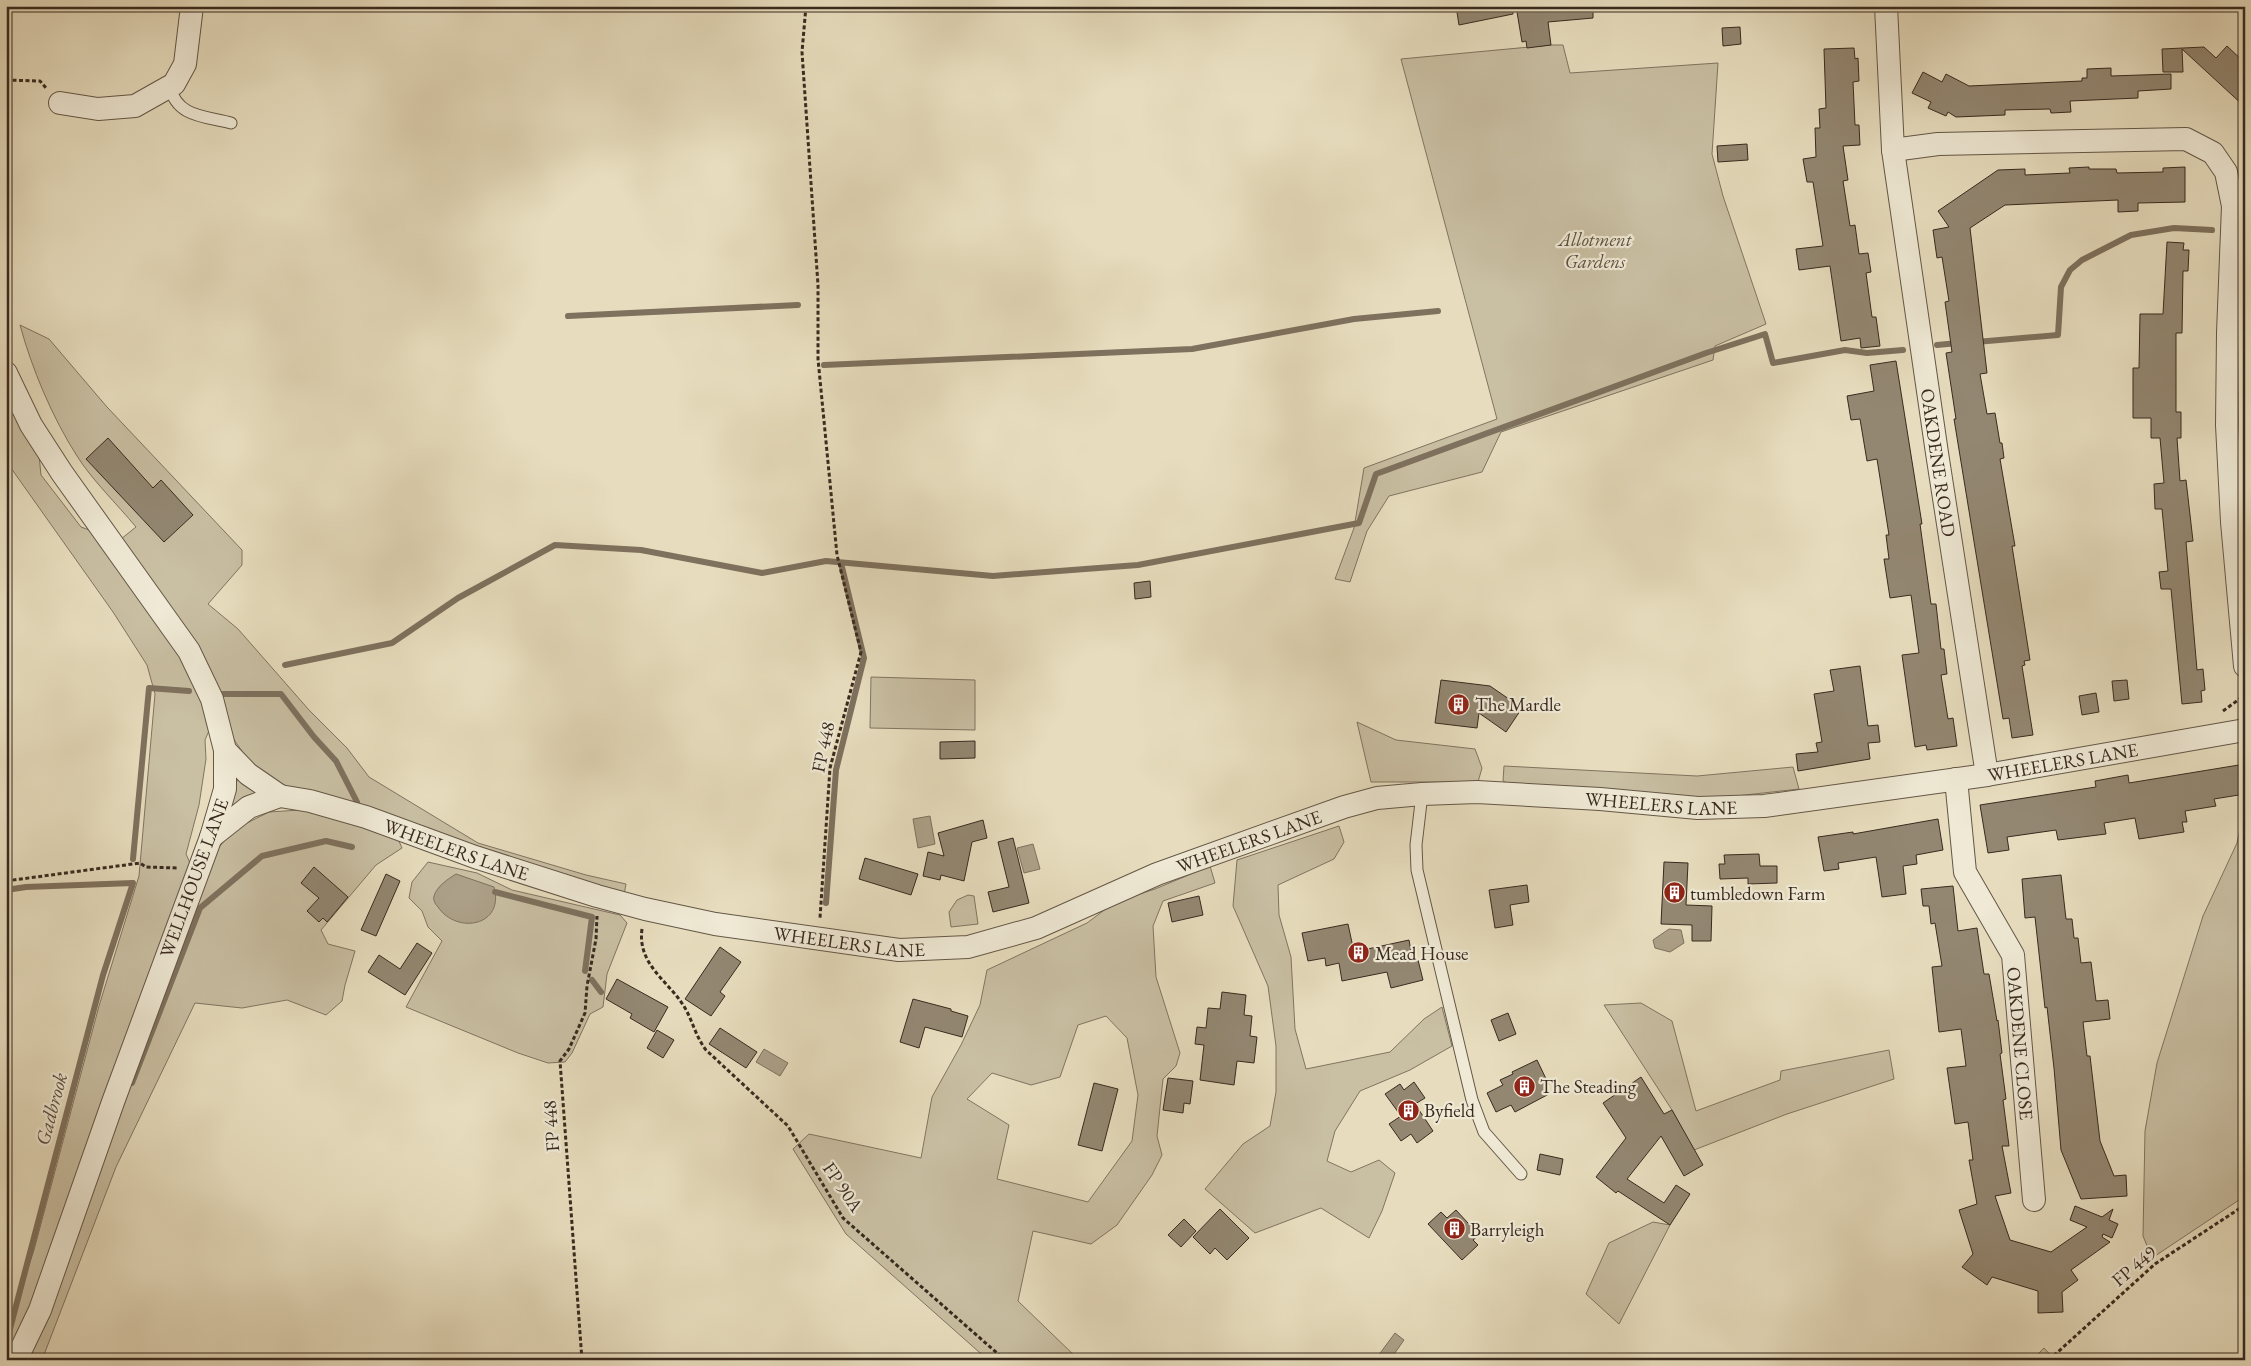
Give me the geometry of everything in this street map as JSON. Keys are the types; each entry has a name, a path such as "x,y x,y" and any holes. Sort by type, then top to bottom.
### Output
{"street":[{"path":"60,103 98,109 135,106 170,87 174,84 185,64 192,6"},
{"name":"OAKDENE ROAD","path":"1886,6 1893,150 1937,453 1987,775"},
{"path":"1893,150 1938,144 2186,139 2213,153 2226,172 2234,206 2228,333 2227,425 2232,522 2245,666"},
{"name":"WELLHOUSE LANE","path":"6,372 31,426 188,651 212,699 225,750 225,789 211,838 82,1188 40,1310 16,1360"},
{"name":"WHEELERS LANE","path":"225,750 248,774 280,796 310,801 366,817 475,857 597,896 645,909 715,924 899,950 968,947 1036,928 1157,874 1344,806 1377,798 1477,792 1698,808 1764,806 1987,775 2245,730"},
{"name":"OAKDENE CLOSE","path":"1956,779 1965,872 2013,955 2034,1200"},
{"name":"WHEELERS LANE","path":"211,838 248,807 280,796"}],"lane":[{"path":"170,87 173,100 181,108 231,123"},
{"path":"1422,794 1416,845 1417,870 1472,1100 1484,1132 1521,1174"}],"path":[{"name":"FP 448","path":"806,6 802,52 818,286 818,360 837,555 861,652 830,768 819,938"},
{"path":"6,80 40,81 60,103"},
{"path":"6,881 140,863 146,868 199,869"},
{"name":"FP 448","path":"582,1360 560,1061 569,1049 585,1013 587,986 596,939 597,896"},
{"name":"FP 90A","path":"645,909 642,934 643,954 685,1008 697,1038 706,1050 788,1126 844,1218 1005,1360"},
{"name":"FP 449","path":"2049,1360 2155,1264 2245,1205"}],"green space":[{"name":"Allotment Gardens","path":"1563,45 1570,73 1718,63 1712,154 1723,196 1766,324 1715,346 1713,360 1501,432 1482,472 1389,496 1367,531 1350,582 1335,579 1354,528 1364,468 1497,419 1401,59"},
{"path":"2245,286 2245,580 2239,442"},
{"path":"20,325 49,339 107,407 242,550 242,565 208,604 238,629 309,710 347,748 369,777 478,843 586,875 626,884 624,895 294,790 274,780 252,764 233,738 121,539 136,527 83,465 59,425 30,359"},
{"path":"6,397 39,455 41,475 81,527 92,531 188,669 211,726 205,740 206,759 199,805 186,854 190,863 32,1303 6,1360 6,1333 34,1250 99,1006 139,876 155,694 147,665 113,612 6,461"},
{"path":"871,677 975,680 975,730 870,728"},
{"path":"1357,722 1396,740 1475,749 1482,768 1478,782 1371,782"},
{"path":"1504,766 1697,776 1793,767 1799,789 1700,800 1513,786 1503,781"},
{"path":"241,780 257,794 235,806 232,803 236,781"},
{"path":"300,810 345,820 398,839 402,848 376,865 321,930 328,944 355,951 342,1001 326,1015 287,1000 242,1008 195,1003 116,1167 42,1360 26,1360 216,851 233,830 269,812"},
{"path":"2243,816 2245,1196 2152,1258 2143,1236 2145,1131 2157,1063 2203,916 2237,843"},
{"path":"1339,826 1344,842 1334,859 1278,885 1279,915 1291,957 1295,1029 1306,1069 1390,1052 1424,1019 1442,1007 1452,1046 1410,1070 1360,1091 1335,1131 1327,1161 1351,1172 1379,1160 1395,1173 1382,1211 1369,1238 1321,1208 1255,1233 1205,1189 1243,1144 1270,1126 1276,1092 1276,1046 1268,986 1233,906 1237,860"},
{"path":"428,862 477,873 512,890 620,915 627,923 607,974 603,1007 590,1014 572,1053 565,1062 548,1063 518,1053 406,1007 442,941 428,927 422,911 409,898 412,882"},
{"path":"1210,866 1215,883 1163,901 1153,926 1156,977 1180,1053 1176,1066 1163,1079 1157,1136 1162,1155 1152,1175 1117,1225 1091,1244 1033,1231 1018,1301 1079,1360 988,1360 846,1234 793,1149 809,1134 921,1158 932,1097 961,1045 980,1005 987,970 1087,923 1115,902 1155,889","holes":["1106,1016 1127,1038 1138,1095 1132,1141 1088,1202 997,1179 1009,1125 967,1099 992,1073 1031,1085 1060,1077 1078,1025"]},
{"path":"968,895 974,896 978,924 951,927 949,912 957,900"},
{"path":"1641,1003 1672,1021 1696,1111 1780,1080 1781,1071 1889,1050 1894,1079 1787,1114 1694,1150 1672,1110 1604,1005"},
{"path":"1653,1222 1670,1225 1619,1324 1586,1294 1609,1243"},
{"path":"2044,1348 2055,1360 2032,1360"}],"shaded area":[{"path":"930,816 935,844 918,848 913,819"},
{"path":"1033,844 1040,869 1024,873 1017,848"},
{"path":"456,874 494,887 496,900 493,911 486,918 477,922 467,923 456,921 446,916 436,905 434,900 435,892 443,883"},
{"path":"1669,929 1681,930 1684,943 1670,952 1655,948 1653,940"},
{"path":"764,1049 788,1063 780,1076 756,1062"},
{"path":"1395,1333 1404,1340 1390,1360 1375,1360"}],"building":[{"path":"1456,6 1513,6 1513,14 1459,25"},
{"path":"1516,6 1593,6 1593,18 1548,22 1551,45 1527,48 1526,41 1522,42"},
{"path":"1740,27 1741,44 1723,46 1722,28"},
{"path":"2227,46 2245,63 2245,107 2182,49 2183,72 2163,72 2162,49 2204,47 2216,58"},
{"path":"1854,48 1855,59 1858,58 1859,81 1853,82 1855,125 1859,125 1860,145 1843,146 1848,180 1843,181 1850,226 1855,225 1859,254 1868,253 1871,272 1866,273 1872,317 1876,317 1880,346 1861,348 1860,338 1841,341 1830,266 1799,270 1796,249 1823,246 1813,182 1807,182 1803,159 1816,157 1815,128 1820,128 1819,109 1826,108 1824,49"},
{"path":"2111,68 2111,76 2171,74 2171,89 2138,91 2138,98 2070,101 2071,112 2051,113 2050,109 2005,110 2005,115 1956,117 1948,112 1946,116 1928,108 1931,102 1912,93 1923,72 1942,82 1946,74 1969,86 2082,81 2082,78 2087,78 2087,69"},
{"path":"1747,144 1748,160 1718,162 1717,146"},
{"path":"2089,167 2089,169 2116,169 2117,173 2163,172 2163,168 2185,167 2185,202 2138,203 2138,211 2118,212 2118,200 2005,205 1970,228 1987,373 1980,374 1987,414 1995,413 2000,443 2002,443 2004,458 2000,459 2015,546 2012,546 2030,660 2024,661 2025,665 2022,666 2033,735 2012,738 2009,718 2003,719 1954,419 1956,419 1946,353 1952,352 1945,302 1949,301 1942,257 1937,258 1933,230 1949,227 1938,211 1998,170 2025,169 2025,175 2070,173 2069,168"},
{"path":"2167,242 2184,243 2183,250 2189,250 2188,271 2183,271 2182,333 2176,333 2176,412 2181,412 2181,438 2177,438 2180,481 2186,480 2193,541 2186,542 2197,670 2203,669 2205,690 2201,691 2202,702 2182,704 2171,589 2161,589 2159,572 2168,571 2162,509 2155,509 2154,484 2164,483 2160,438 2151,438 2151,418 2133,418 2133,368 2139,368 2140,314 2163,314"},
{"path":"1896,361 1922,524 1920,524 1931,604 1936,604 1941,649 1944,649 1947,674 1941,675 1948,719 1953,718 1957,746 1927,750 1926,745 1915,747 1902,655 1919,653 1911,595 1890,598 1884,559 1889,559 1886,535 1889,535 1877,459 1867,461 1860,419 1851,420 1847,396 1874,391 1870,365"},
{"path":"108,438 153,488 161,480 193,515 164,542 86,459"},
{"path":"1150,581 1151,597 1135,599 1134,583"},
{"path":"1860,666 1868,726 1878,725 1880,742 1868,743 1870,759 1798,771 1796,754 1818,752 1816,743 1822,742 1814,694 1834,691 1830,670"},
{"name":"The Mardle","path":"1441,680 1490,686 1522,708 1506,732 1479,713 1477,728 1435,723"},
{"path":"2127,680 2129,699 2114,701 2112,681"},
{"path":"2096,693 2099,712 2082,715 2079,696"},
{"path":"975,741 975,758 940,759 940,742"},
{"path":"2245,764 2245,794 2214,799 2216,806 2185,811 2187,822 2182,822 2184,832 2139,839 2135,818 2104,823 2106,834 2058,840 2056,830 2007,837 2009,850 1988,853 1980,805 2096,787 2095,781 2128,775 2129,783"},
{"path":"1938,819 1943,850 1916,855 1917,864 1903,866 1906,894 1882,897 1876,857 1838,863 1839,869 1824,871 1818,837 1853,832 1853,834"},
{"path":"983,820 987,838 972,842 964,881 941,875 940,880 923,876 928,852 944,856 938,833"},
{"path":"1013,838 1029,903 993,912 988,892 1009,887 998,842"},
{"path":"1759,854 1760,866 1777,866 1777,883 1748,884 1748,878 1720,879 1719,864 1725,864 1724,855"},
{"path":"865,858 918,874 911,895 859,879"},
{"name":"tumbledown Farm","path":"1664,862 1688,863 1686,905 1712,906 1711,941 1692,941 1692,925 1661,924"},
{"path":"314,867 348,897 327,922 323,918 319,922 307,911 319,898 301,883"},
{"path":"386,874 400,881 376,936 361,930"},
{"path":"2061,875 2066,919 2072,919 2074,938 2078,938 2081,963 2091,962 2096,1001 2108,1000 2110,1019 2083,1022 2087,1056 2090,1056 2100,1141 2114,1176 2126,1175 2127,1196 2081,1199 2061,1150 2054,1068 2035,917 2025,918 2022,879"},
{"path":"1527,885 1529,902 1510,905 1513,925 1495,928 1489,890"},
{"path":"1953,886 1958,931 1977,928 1984,974 1989,974 1998,1020 2006,1099 2003,1100 2009,1146 2002,1146 2011,1193 1995,1196 2010,1240 2051,1252 2087,1227 2070,1220 2075,1206 2102,1217 2113,1209 2109,1220 2118,1224 2112,1238 2103,1234 2102,1237 2110,1242 2071,1270 2078,1280 2062,1292 2063,1312 2038,1313 2038,1291 1992,1277 1987,1285 1962,1267 1973,1254 1959,1210 1977,1204 1969,1160 1973,1160 1968,1122 1955,1124 1947,1068 1966,1066 1961,1029 1939,1032 1932,967 1942,966 1935,923 1931,924 1929,906 1923,906 1921,889"},
{"path":"1199,896 1203,915 1172,922 1168,903"},
{"name":"Mead House","path":"1348,924 1354,952 1409,940 1413,962 1418,960 1423,980 1391,988 1387,972 1342,981 1339,963 1326,966 1325,958 1308,961 1302,933"},
{"path":"417,943 432,953 405,995 368,972 379,955 400,969"},
{"path":"720,947 741,962 720,992 725,996 711,1016 685,999"},
{"path":"617,979 668,1007 654,1032 630,1018 632,1014 606,999"},
{"path":"1222,992 1246,995 1244,1015 1252,1016 1250,1036 1257,1037 1254,1063 1237,1061 1234,1085 1200,1080 1204,1045 1195,1044 1197,1027 1206,1028 1208,1008 1220,1009"},
{"path":"913,999 951,1009 951,1011 968,1016 962,1037 925,1027 919,1048 900,1042"},
{"path":"1508,1013 1516,1034 1499,1041 1491,1020"},
{"path":"720,1028 757,1052 746,1068 709,1044"},
{"path":"657,1030 674,1040 663,1058 647,1048"},
{"name":"The Steading","path":"1537,1060 1549,1085 1546,1087 1549,1094 1515,1112 1511,1105 1496,1112 1487,1093 1503,1085 1500,1080 1513,1074 1512,1072"},
{"path":"1641,1077 1664,1114 1672,1110 1703,1165 1684,1176 1661,1136 1627,1179 1664,1203 1676,1185 1690,1194 1670,1225 1618,1191 1616,1193 1596,1177 1626,1138 1603,1103"},
{"path":"1168,1078 1193,1081 1190,1104 1184,1103 1183,1113 1163,1110"},
{"name":"Byfield","path":"1414,1082 1425,1098 1415,1104 1433,1131 1417,1143 1411,1134 1401,1141 1389,1124 1401,1116 1385,1094 1400,1084 1404,1090"},
{"path":"1094,1083 1118,1089 1102,1151 1078,1145"},
{"path":"1540,1154 1563,1159 1560,1175 1537,1170"},
{"path":"1220,1209 1249,1238 1227,1260 1215,1248 1210,1254 1193,1237"},
{"name":"Barryleigh","path":"1456,1210 1479,1235 1473,1240 1478,1245 1462,1260 1428,1224 1441,1212 1447,1218"},
{"path":"1184,1219 1196,1231 1181,1247 1168,1235"}],"waterway":[{"path":"1976,342 2058,335 2061,287 2070,270 2082,260 2131,235 2174,228 2212,230"},
{"path":"568,316 798,305"},
{"path":"824,365 1192,349 1354,319 1438,311"},
{"path":"285,665 392,643 458,598 555,545 641,550 762,573 826,561 993,576 1138,565 1359,523 1376,474 1706,353 1765,334 1773,363 1845,350 1867,353 1903,350"},
{"path":"1937,345 1958,343"},
{"path":"826,903 836,770 864,658 841,563"},
{"path":"133,859 149,688 189,691"},
{"path":"223,694 281,694 314,737 336,761 357,802"},
{"path":"132,1083 200,908 262,856 326,841 352,847"},
{"name":"Gadbrook","path":"6,890 26,887 133,883 103,975 6,1344"},
{"path":"495,892 592,917 585,971"},
{"path":"592,980 601,992"}],"place":[{"name":"The Mardle","path":"1459,704"},
{"name":"tumbledown Farm","path":"1674,893"},
{"name":"Mead House","path":"1359,953"},
{"name":"The Steading","path":"1524,1086"},
{"name":"Byfield","path":"1408,1110"},
{"name":"Barryleigh","path":"1454,1229"}]}
